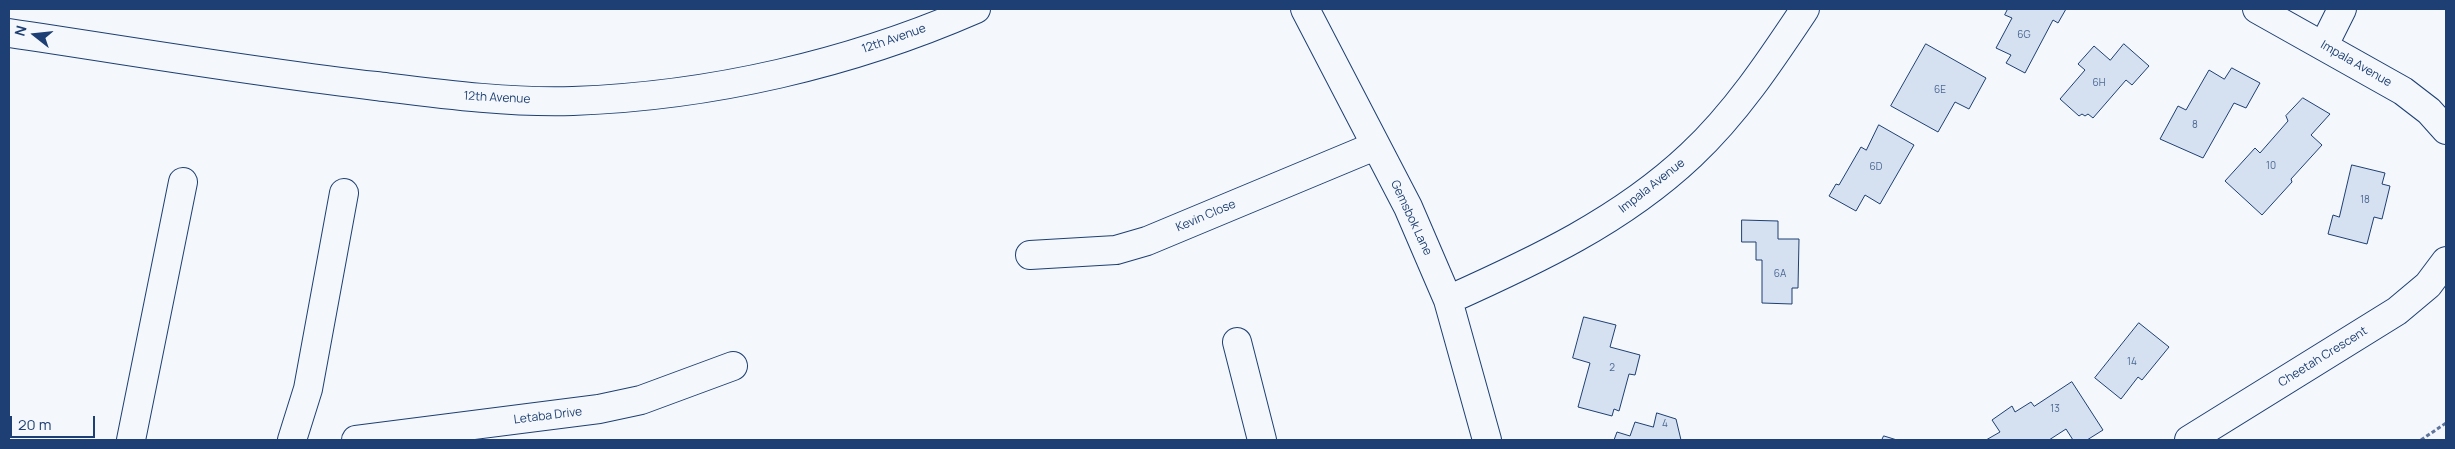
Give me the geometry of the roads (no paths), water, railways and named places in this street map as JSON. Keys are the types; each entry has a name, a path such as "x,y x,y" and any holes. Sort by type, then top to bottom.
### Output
{"street":[{"name":"12th Avenue","path":"9,33 316,79 463,96 572,101 687,91 810,67 949,21 976,9"},
{"name":"Gemsbok Lane","path":"1305,9 1408,207 1448,300 1487,440"},
{"name":"Impala Avenue","path":"1448,300 1581,237 1630,204 1691,155 1740,102 1805,9"},
{"name":"Impala Avenue","path":"2257,9 2403,91 2429,111 2446,128"},
{"path":"2324,45 2342,9"},
{"name":"Kevin Close","path":"1030,255 1116,250 1147,241 1375,146"},
{"path":"132,440 183,182"},
{"path":"292,440 303,412 308,389 344,193"},
{"name":"Cheetah Crescent","path":"2189,440 2397,311 2428,285 2446,261"},
{"path":"1236,342 1262,440"},
{"name":"Letaba Drive","path":"356,440 599,409 641,400 733,366"}]}
